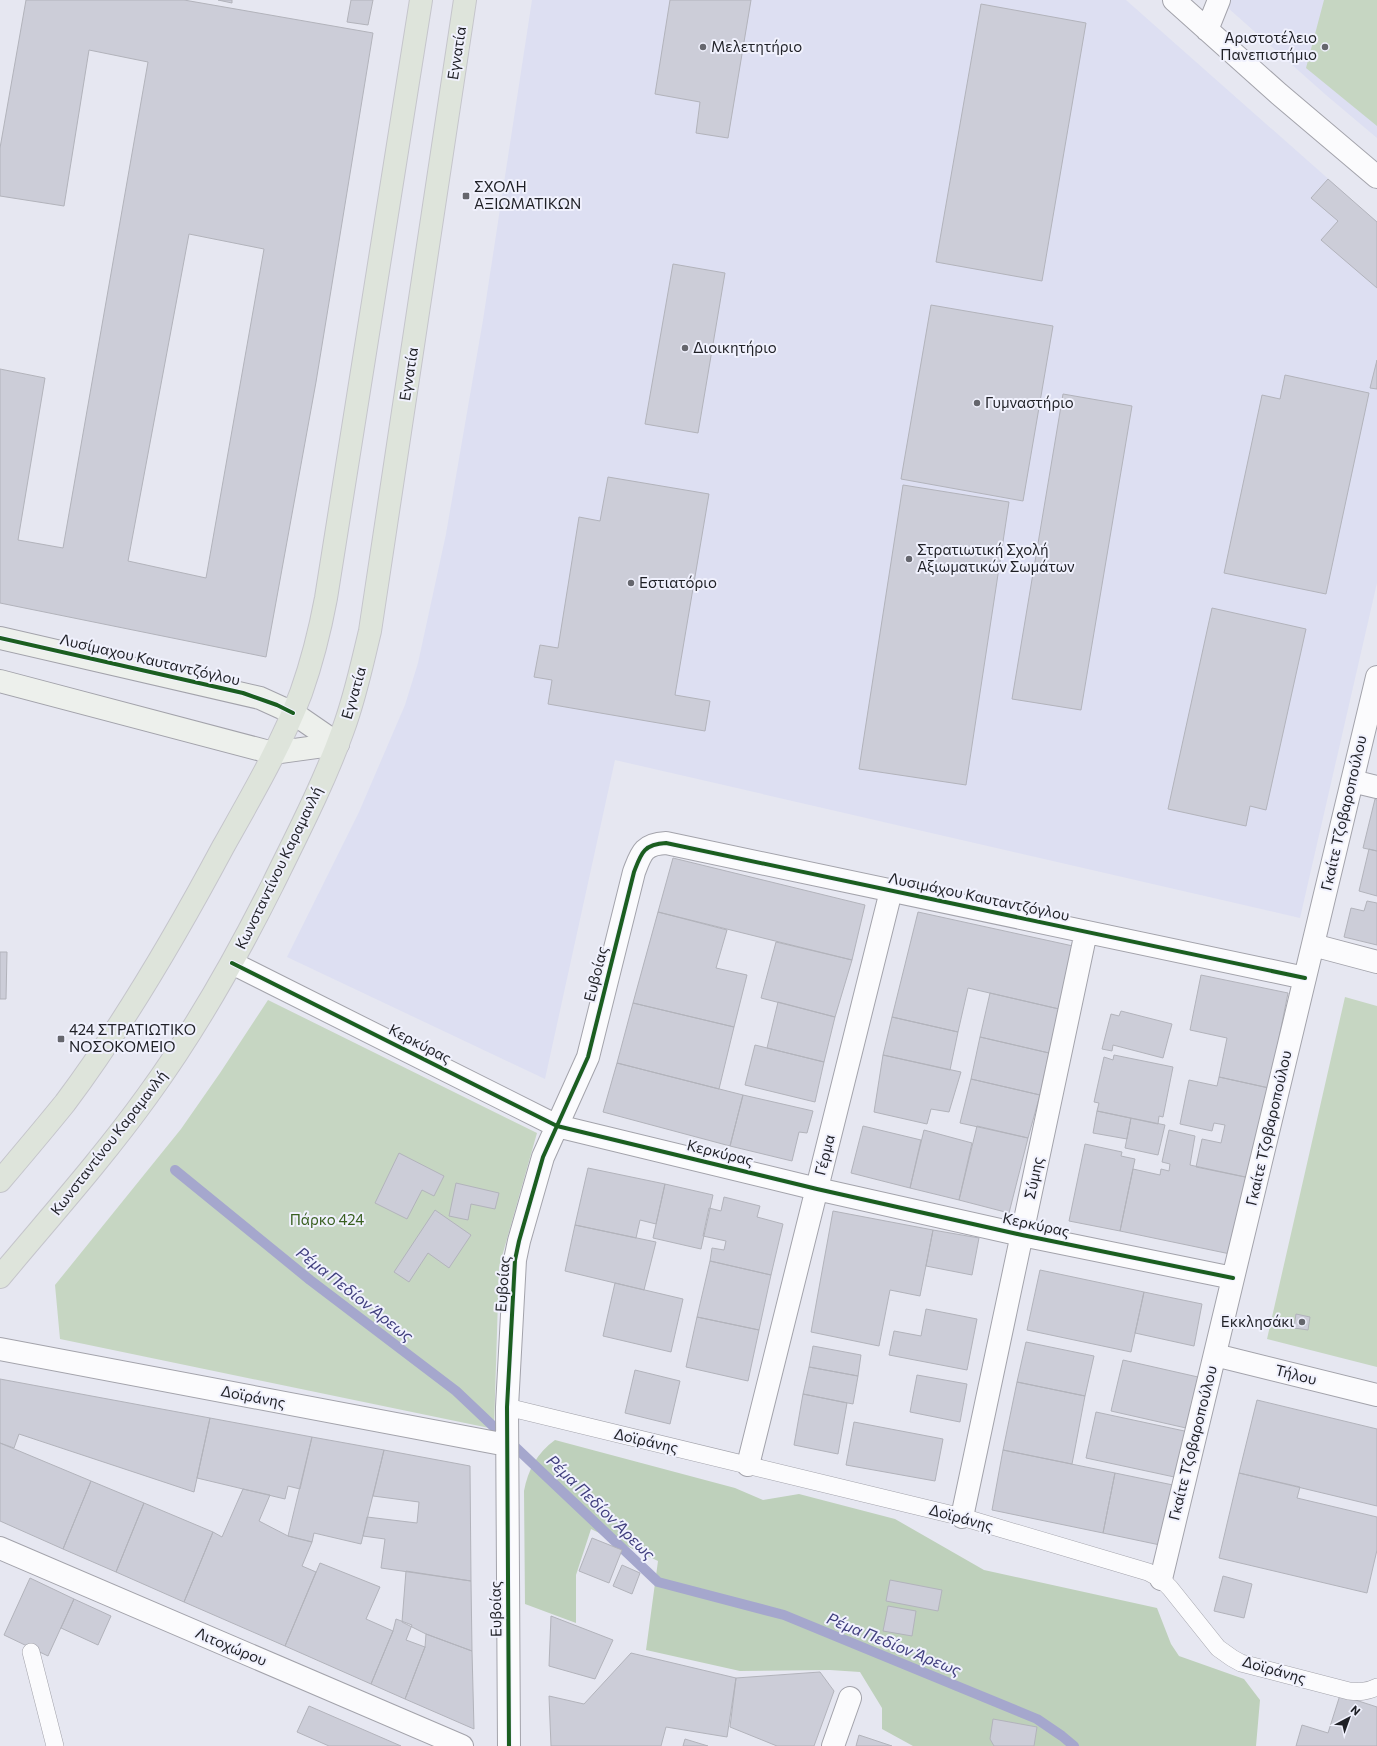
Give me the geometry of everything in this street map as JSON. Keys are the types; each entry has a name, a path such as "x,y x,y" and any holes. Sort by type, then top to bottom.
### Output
{"main road":[{"path":"0,1181 65,1103 144,986 182,923 273,753 302,692 316,643 326,598 421,0"},
{"name":"Εγνατία","path":"338,744 352,702 370,631 465,0"},
{"name":"Κωνσταντίνου Καραμανλή","path":"0,1277 74,1190 147,1097 188,1037 232,963 303,824 338,744"}],"street":[{"path":"1174,0 1279,94 1377,177"},
{"path":"1207,30 1219,0"},
{"name":"Λυσίμαχου Καυταντζόγλου","path":"0,638 242,693 277,705 293,713 338,744"},
{"name":"Γκαίτε Τζοβαροπούλου","path":"1161,1579 1377,677"},
{"path":"0,681 273,753 338,744"},
{"path":"1352,781 1377,788"},
{"name":"Λυσιμάχου Καυταντζόγλου","path":"648,847 666,843 1305,978"},
{"name":"Ευβοίας","path":"509,1746 507,1410 515,1260 543,1157 584,1070 634,872 641,854 648,847"},
{"name":"Γέρμα","path":"748,1465 891,891"},
{"name":"Σύμης","path":"962,1517 1086,932"},
{"path":"1313,946 1377,962"},
{"name":"Κερκύρας","path":"232,963 557,1126 1022,1235 1233,1278"},
{"name":"Δοϊράνης","path":"0,1349 507,1445"},
{"name":"Τήλου","path":"1215,1355 1377,1395"},
{"name":"Λιτοχώρου","path":"0,1548 462,1746"},
{"path":"833,1746 850,1698"}],"lane":[{"name":"Δοϊράνης","path":"507,1410 748,1465 962,1517 1148,1572 1161,1579 1218,1648 1241,1663 1349,1691 1360,1692 1370,1690 1377,1686"},
{"path":"31,1652 55,1746"}],"shaded area":[{"name":"Στρατιωτική Σχολή Αξιωματικών Σωμάτων","path":"532,0 1126,0 1377,222 1377,583 1300,918 615,760 545,1079 287,957 359,812 405,705 418,663 446,534 483,320"},
{"name":"Αριστοτέλειο Πανεπιστήμιο","path":"1219,0 1377,0 1377,138 1326,95"}],"green space":[{"path":"1324,0 1377,0 1377,126 1306,68"},
{"path":"1345,997 1377,1006 1377,1367 1267,1339"},
{"name":"Πάρκο 424","path":"268,1000 537,1133 499,1267 494,1429 60,1339 55,1285 181,1129"},
{"path":"555,1440 735,1488 763,1500 799,1494 895,1519 984,1570 1157,1608 1171,1644 1179,1656 1244,1679 1260,1700 1256,1746 913,1746 882,1729 882,1708 860,1672 830,1670 740,1671 646,1650 658,1561 591,1529 576,1575 576,1623 525,1604 524,1491 534,1462 543,1450"}],"building":[{"path":"26,0 184,0 373,33 316,382 266,657 0,603 0,369 45,378 18,540 63,548 148,62 89,50 64,206 0,196 0,148","holes":["189,234 264,249 206,578 128,561"]},
{"path":"218,0 232,0 232,3"},
{"path":"351,0 373,0 368,25 347,22"},
{"name":"Μελετητήριο","path":"670,0 751,0 728,138 696,133 700,102 655,94"},
{"path":"981,4 1086,23 1042,281 936,262"},
{"path":"1328,179 1377,222 1377,288 1321,240 1338,221 1311,198"},
{"name":"Διοικητήριο","path":"673,264 725,273 698,433 645,424"},
{"name":"Γυμναστήριο","path":"931,305 1053,326 1023,501 901,479"},
{"path":"1377,360 1377,389 1370,388"},
{"path":"1285,375 1369,393 1326,594 1224,573 1262,395 1280,399"},
{"path":"1063,394 1132,406 1081,710 1012,699"},
{"name":"Εστιατόριο","path":"608,477 709,494 675,695 710,701 705,731 548,704 552,680 534,677 540,645 558,648 579,517 600,521"},
{"path":"903,485 1009,502 966,785 859,769"},
{"path":"1212,608 1306,629 1266,810 1250,806 1246,826 1168,809"},
{"path":"1375,799 1377,800 1377,851 1363,848"},
{"path":"1369,849 1377,851 1377,896 1359,891"},
{"path":"673,858 865,905 852,960 658,912"},
{"path":"1367,901 1377,903 1377,945 1344,937 1351,908 1364,911"},
{"path":"658,912 727,930 716,968 747,975 734,1027 633,1003"},
{"path":"918,912 1073,946 1059,1009 968,988 958,1032 892,1017"},
{"path":"776,942 852,960 835,1017 761,998"},
{"path":"0,952 7,952 6,999 0,999"},
{"path":"1201,975 1288,993 1269,1088 1219,1077 1227,1038 1190,1030"},
{"path":"990,993 1059,1009 1049,1053 980,1037"},
{"path":"778,1002 835,1017 824,1062 767,1048"},
{"path":"633,1003 734,1027 719,1089 617,1063"},
{"path":"1121,1011 1172,1024 1163,1058 1113,1045 1112,1051 1102,1049 1111,1014 1119,1016"},
{"path":"892,1017 958,1032 950,1070 883,1055"},
{"path":"980,1037 1049,1053 1040,1095 971,1079"},
{"path":"755,1045 824,1062 815,1102 745,1085"},
{"path":"883,1055 961,1072 949,1112 931,1109 927,1124 874,1112"},
{"path":"1114,1055 1173,1067 1163,1117 1159,1116 1158,1124 1097,1111 1099,1103 1094,1102 1104,1057 1113,1060"},
{"path":"617,1063 743,1095 730,1146 603,1112"},
{"path":"1219,1077 1269,1088 1250,1178 1196,1167 1202,1139 1221,1143 1225,1125 1214,1123 1212,1131 1180,1124 1189,1080 1217,1086"},
{"path":"971,1079 1040,1095 1028,1138 960,1123"},
{"path":"743,1095 813,1111 807,1133 799,1132 792,1161 730,1146"},
{"path":"1097,1111 1131,1118 1127,1139 1093,1133"},
{"path":"1131,1118 1165,1125 1158,1155 1125,1148"},
{"path":"863,1126 921,1140 910,1188 851,1173"},
{"path":"977,1126 1028,1138 1009,1213 959,1200"},
{"path":"924,1130 972,1143 959,1200 910,1188"},
{"path":"1169,1130 1195,1136 1190,1165 1250,1178 1235,1255 1120,1231 1133,1169 1160,1175 1161,1169 1169,1171 1170,1164 1162,1162"},
{"path":"1085,1144 1122,1152 1121,1156 1135,1159 1120,1231 1069,1221"},
{"path":"399,1153 444,1176 434,1196 422,1190 407,1219 375,1203"},
{"path":"588,1168 665,1184 656,1224 640,1220 636,1238 575,1225"},
{"path":"456,1183 499,1193 495,1209 471,1204 468,1220 449,1216"},
{"path":"665,1184 713,1195 701,1249 653,1238"},
{"path":"724,1197 760,1206 757,1217 783,1224 771,1275 710,1261 712,1248 724,1250 726,1241 703,1236 709,1208 721,1211"},
{"path":"435,1210 471,1235 449,1268 428,1253 409,1282 394,1272"},
{"path":"833,1211 933,1230 920,1296 890,1290 879,1346 811,1332"},
{"path":"575,1225 656,1242 644,1290 565,1271"},
{"path":"933,1230 979,1238 972,1275 926,1266"},
{"path":"710,1261 771,1275 759,1330 697,1317"},
{"path":"1040,1270 1144,1292 1131,1352 1027,1330"},
{"path":"615,1283 683,1299 671,1352 603,1336"},
{"path":"1144,1292 1202,1304 1194,1346 1135,1333"},
{"path":"926,1309 977,1319 967,1370 889,1355 894,1331 921,1336"},
{"name":"Εκκλησάκι","path":"1296,1314 1310,1317 1308,1330 1294,1328"},
{"path":"697,1317 759,1330 748,1381 686,1367"},
{"path":"1026,1342 1094,1356 1085,1396 1017,1382"},
{"path":"813,1346 861,1355 858,1376 809,1367"},
{"path":"1123,1360 1198,1377 1186,1428 1111,1411"},
{"path":"809,1367 858,1376 853,1404 803,1394"},
{"path":"635,1370 680,1381 670,1424 625,1413"},
{"path":"917,1375 967,1384 960,1422 910,1412"},
{"path":"0,1379 210,1418 194,1492 19,1434 14,1448 0,1443"},
{"path":"1017,1382 1085,1396 1072,1464 1003,1450"},
{"path":"803,1394 847,1403 838,1454 794,1445"},
{"path":"1257,1400 1377,1429 1377,1506 1239,1473"},
{"path":"1096,1412 1189,1432 1179,1478 1086,1458"},
{"path":"210,1418 312,1437 300,1489 288,1486 285,1499 197,1478"},
{"path":"854,1422 943,1439 935,1481 846,1465"},
{"path":"312,1437 384,1450 361,1544 314,1533 312,1542 288,1536"},
{"path":"0,1443 91,1481 63,1549 0,1521"},
{"path":"384,1450 470,1466 471,1581 381,1568 385,1539 363,1536 367,1517 417,1523 419,1502 373,1496"},
{"path":"1003,1450 1115,1473 1103,1533 992,1510"},
{"path":"1115,1473 1173,1485 1160,1545 1103,1533"},
{"path":"1239,1473 1300,1487 1297,1498 1377,1517 1377,1550 1367,1593 1219,1558"},
{"path":"91,1481 144,1503 116,1572 63,1549"},
{"path":"243,1489 270,1495 259,1521 288,1536 312,1542 302,1566 316,1572 285,1646 184,1602 213,1532 222,1537"},
{"path":"144,1503 213,1532 184,1602 116,1572"},
{"path":"592,1538 622,1550 609,1583 579,1571"},
{"path":"320,1563 380,1587 366,1619 393,1631 371,1684 285,1646"},
{"path":"622,1565 640,1573 632,1594 613,1586"},
{"path":"406,1571 471,1581 472,1651 426,1634 402,1622"},
{"path":"1223,1576 1252,1584 1244,1618 1214,1611"},
{"path":"30,1578 74,1599 48,1656 4,1635"},
{"path":"890,1580 942,1590 938,1611 886,1601"},
{"path":"74,1599 111,1616 98,1645 61,1628"},
{"path":"888,1606 916,1611 912,1636 883,1631"},
{"path":"551,1616 613,1640 595,1679 549,1666"},
{"path":"396,1619 412,1625 406,1640 425,1647 405,1699 371,1684 393,1631"},
{"path":"426,1634 472,1651 474,1729 405,1699 425,1647"},
{"path":"631,1653 736,1678 727,1737 666,1727 661,1746 551,1746 549,1696 584,1704"},
{"path":"820,1672 834,1691 814,1746 777,1746 730,1727 736,1678"},
{"path":"1340,1695 1377,1707 1377,1746 1296,1746 1302,1725 1328,1733"},
{"path":"309,1706 401,1746 329,1746 297,1732"},
{"path":"993,1719 1037,1727 1034,1746 994,1746 990,1739"},
{"path":"859,1735 892,1746 856,1746"},
{"path":"685,1739 708,1746 683,1746"}],"waterway":[{"name":"Ρέμα Πεδίον Άρεως","path":"175,1170 310,1280 456,1391 658,1582 784,1615 1037,1719 1074,1746"}],"cycle path":[{"path":"0,638 243,693 277,705 293,713"},
{"path":"509,1746 507,1407 515,1260 543,1157 588,1057 634,872 644,851 652,845 666,843 1305,978"},
{"path":"232,963 557,1126 817,1189 1022,1235 1233,1278"}],"place":[{"name":"Μελετητήριο","path":"703,47"},
{"name":"Αριστοτέλειο Πανεπιστήμιο","path":"1325,47"},
{"name":"ΣΧΟΛΗ ΑΞΙΩΜΑΤΙΚΩΝ","path":"466,196"},
{"name":"Διοικητήριο","path":"685,348"},
{"name":"Γυμναστήριο","path":"977,403"},
{"name":"Στρατιωτική Σχολή Αξιωματικών Σωμάτων","path":"909,559"},
{"name":"Εστιατόριο","path":"631,583"},
{"name":"424 ΣΤΡΑΤΙΩΤΙΚΟ ΝΟΣΟΚΟΜΕΙΟ","path":"61,1039"},
{"name":"Εκκλησάκι","path":"1302,1322"}]}
